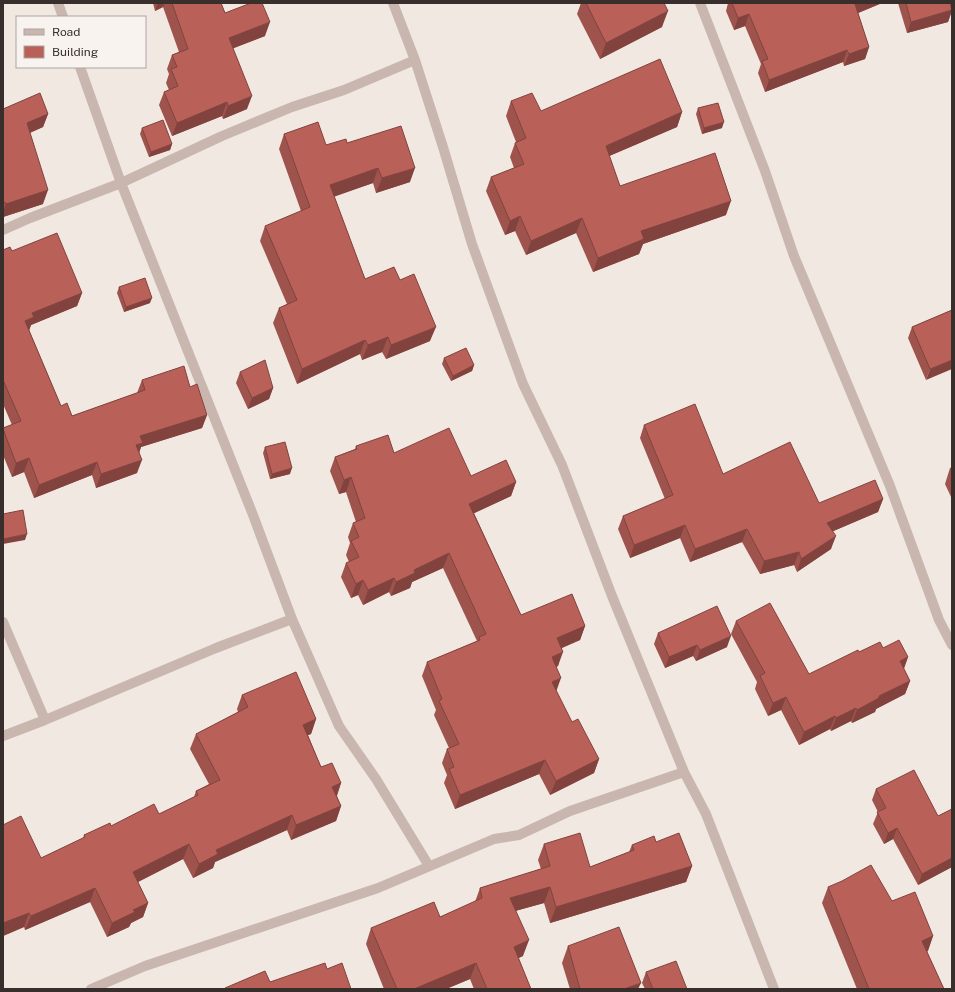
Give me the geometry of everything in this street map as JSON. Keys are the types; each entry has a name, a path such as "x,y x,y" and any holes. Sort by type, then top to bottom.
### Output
{"street":[{"path":"58,3 63,16"},
{"path":"393,3 415,60 472,244 523,384 562,465 612,596 684,772 706,814 774,989"},
{"path":"700,3 765,171 794,256 890,486 939,620 952,645"},
{"path":"3,230 121,183 222,136 292,107 344,90 415,60"},
{"path":"80,68 121,183 233,465 292,619 339,726 376,779 429,866"},
{"path":"3,736 45,720 216,648 292,619"},
{"path":"3,622 45,720"},
{"path":"91,989 145,966 378,888 494,838 519,835 570,811 684,772"}],"building":[{"path":"172,3 221,3 225,13 251,3 262,3 270,22 229,38 252,96 228,106 227,102 177,123 164,92 178,86 171,69 177,67 172,55 188,49"},
{"path":"586,3 664,3 668,11 606,43"},
{"path":"732,3 859,3 855,4 869,47 849,54 847,50 769,80 762,61 768,59 749,14 738,18"},
{"path":"906,3 950,3 952,10 911,22"},
{"path":"660,59 682,112 606,146 620,186 715,153 731,201 641,231 644,239 598,258 582,218 531,241 520,216 510,221 491,177 524,164 515,143 526,138 511,101 532,93 541,111"},
{"path":"40,93 48,114 27,123 48,190 6,204 5,202 3,203 3,109"},
{"path":"718,103 724,122 704,128 698,108"},
{"path":"163,120 172,144 151,152 142,128"},
{"path":"318,122 326,145 346,139 347,143 401,126 415,168 382,178 378,168 330,185 365,279 394,267 400,280 414,274 436,327 391,345 388,337 368,345 365,340 302,369 279,308 297,300 265,226 310,207 284,134"},
{"path":"57,233 82,293 32,313 34,317 25,321 61,406 67,403 72,416 145,390 142,380 184,366 190,387 197,384 207,415 140,436 143,443 136,445 142,460 101,474 97,462 39,485 29,458 16,463 3,429 21,421 3,380 3,250 10,247 12,251"},
{"path":"145,278 152,298 126,307 119,287"},
{"path":"952,310 952,360 930,369 912,327"},
{"path":"466,348 474,365 453,376 444,358"},
{"path":"265,360 273,388 252,398 240,372"},
{"path":"695,404 723,474 790,442 819,503 875,480 883,499 827,523 836,536 801,559 799,552 764,561 747,529 695,549 685,525 634,545 623,516 673,495 644,425"},
{"path":"449,428 471,476 506,460 516,482 469,504 521,615 572,594 585,626 557,638 563,652 552,657 561,678 552,682 572,722 578,719 599,759 556,781 545,760 460,795 449,769 454,767 447,749 459,744 439,701 442,699 427,662 480,640 479,637 486,634 449,553 414,570 415,573 396,582 394,578 368,590 363,580 356,584 346,563 359,557 351,541 359,537 353,523 365,518 351,477 344,480 335,457 357,449 356,446 388,435 394,453"},
{"path":"285,442 292,468 272,474 265,447"},
{"path":"23,510 27,534 3,539 3,514"},
{"path":"770,603 809,674 858,650 859,652 880,642 883,648 899,640 908,657 900,661 910,681 879,696 879,698 857,710 856,708 836,718 835,716 804,732 786,697 773,703 760,676 765,673 736,621"},
{"path":"717,606 731,636 700,650 697,645 669,657 658,633"},
{"path":"296,672 316,719 303,725 321,767 332,763 341,783 332,787 341,806 296,825 292,815 216,850 218,854 199,864 189,844 133,872 148,903 133,910 135,912 112,923 95,888 31,916 29,913 3,923 3,825 21,816 41,858 85,837 84,835 110,823 111,826 154,804 159,814 198,795 196,791 220,780 196,734 248,707 242,695"},
{"path":"914,770 938,816 952,809 952,858 922,874 897,828 888,833 877,812 886,808 876,789"},
{"path":"580,833 590,867 634,850 632,845 654,836 656,842 679,833 692,866 556,907 550,887 510,898 529,940 514,947 531,989 487,989 476,963 414,989 397,989 371,928 434,902 440,917 482,898 480,888 550,866 544,844"},
{"path":"871,865 892,901 915,892 933,936 922,941 944,989 869,989 828,887"},
{"path":"619,927 641,983 624,989 580,989 568,946"},
{"path":"676,961 687,989 653,989 646,972"},
{"path":"325,963 327,969 342,963 351,989 225,988 265,971 270,982"}]}
